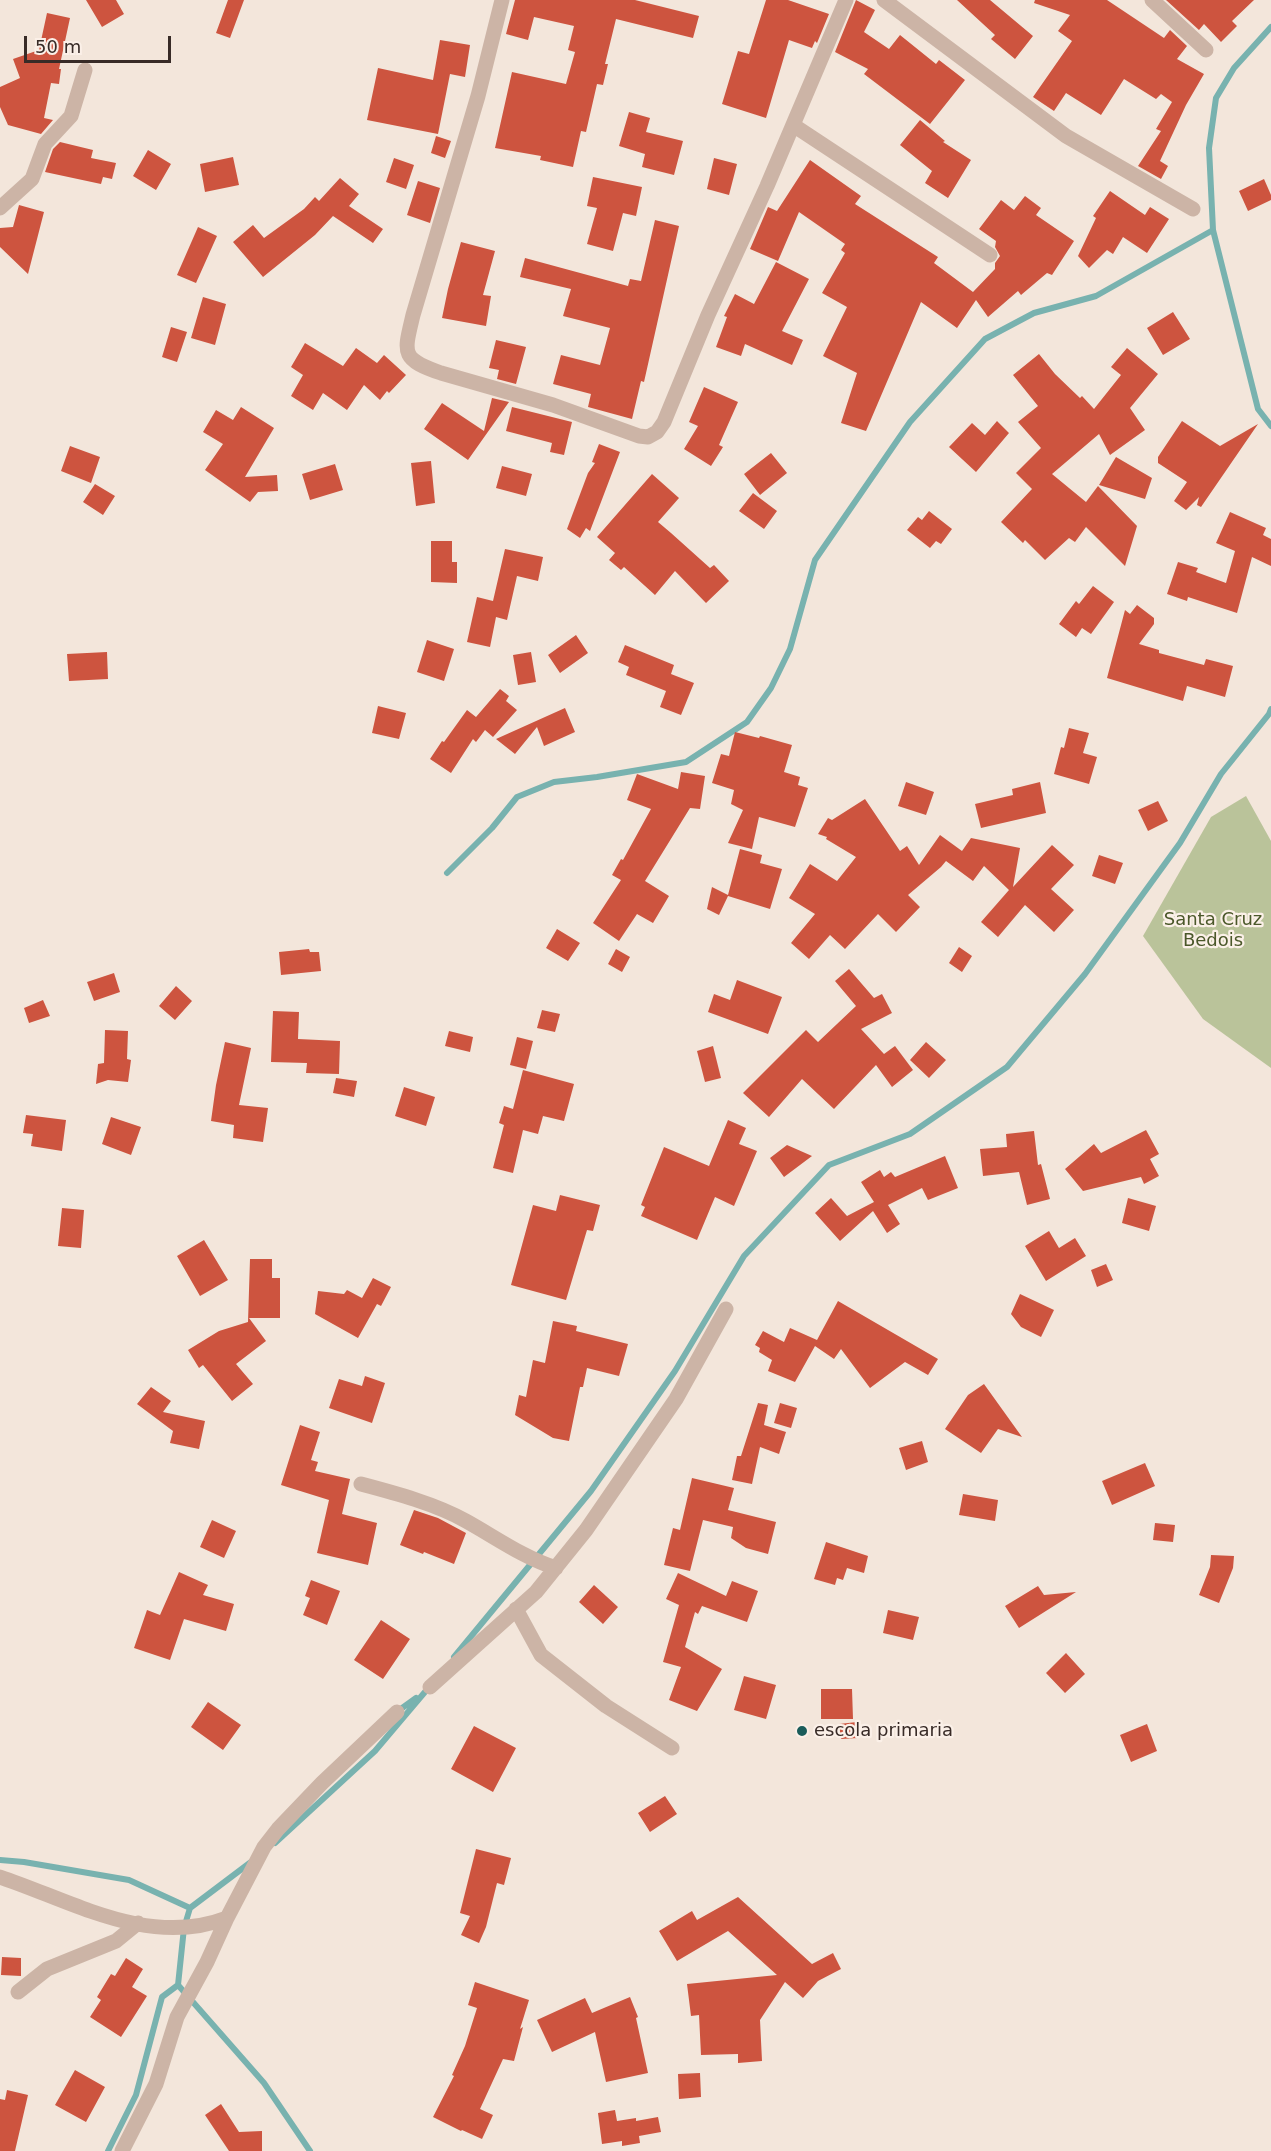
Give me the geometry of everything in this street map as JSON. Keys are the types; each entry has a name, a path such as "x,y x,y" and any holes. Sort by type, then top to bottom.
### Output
{"street":[{"path":"502,0 478,96 413,315 406,345 407,353 422,367 553,405 639,436 648,437 657,432 674,400 708,315 846,0"},
{"path":"884,0 1066,136 1193,209"},
{"path":"1152,0 1206,50"},
{"path":"0,208 32,179 45,144 71,116 85,70"},
{"path":"793,125 990,255"},
{"path":"429,1687 536,1592 556,1568 592,1521 676,1399 726,1309"},
{"path":"362,1484 439,1509 465,1520 490,1537 512,1546 534,1562 556,1568"},
{"path":"516,1609 541,1655 606,1706 672,1748"},
{"path":"122,2151 156,2084 177,2017 264,1847 322,1783 397,1712"},
{"path":"0,1877 70,1905 138,1923 177,1929 210,1924 226,1918"},
{"path":"18,1992 48,1969 116,1941 138,1923"}],"green space":[{"name":"Santa Cruz Bedois","path":"1246,796 1271,841 1271,1068 1203,1019 1143,936 1211,817"}],"building":[{"path":"86,0 116,0 124,14 102,27"},
{"path":"228,0 244,0 230,38 216,33"},
{"path":"515,0 635,0 699,16 693,38 616,19 605,64 608,64 603,85 597,84 586,132 581,131 573,167 540,160 541,156 495,148 512,72 566,84 575,52 568,50 574,26 534,17 528,40 506,34"},
{"path":"766,0 788,0 829,14 817,43 815,41 812,48 789,40 766,118 722,104 738,51 749,54"},
{"path":"856,0 875,10 864,32 889,49 900,35 936,64 939,60 965,80 930,124 864,74 868,69 835,52"},
{"path":"957,0 990,0 1033,36 1015,59 991,39 995,35"},
{"path":"1035,0 1107,0 1164,38 1170,30 1187,46 1177,59 1204,74 1186,105 1160,161 1168,166 1161,179 1138,166 1161,131 1156,129 1172,102 1161,94 1156,99 1124,79 1101,115 1066,93 1054,111 1033,97 1072,41 1058,31 1070,15 1034,3"},
{"path":"1166,0 1254,0 1232,21 1237,26 1221,42 1204,24 1199,30"},
{"path":"47,13 70,18 59,69 61,69 59,84 51,83 44,118 53,120 41,134 8,125 0,107 0,87 20,78 13,59 39,50"},
{"path":"440,40 470,45 465,77 450,74 438,134 367,120 378,68 433,80"},
{"path":"629,112 650,118 646,132 683,141 674,175 642,167 645,154 619,146"},
{"path":"920,120 945,141 943,142 971,160 948,198 925,183 932,171 900,145"},
{"path":"436,136 451,141 445,158 431,153"},
{"path":"60,142 93,150 91,158 116,163 112,179 103,177 101,184 45,172 53,149"},
{"path":"148,150 171,164 156,190 133,176"},
{"path":"233,157 239,185 205,192 200,164"},
{"path":"394,158 414,165 406,189 386,182"},
{"path":"714,158 737,164 729,195 707,189"},
{"path":"810,160 861,196 855,204 938,257 934,263 973,292 995,269 995,263 1000,256 995,247 996,241 979,229 1001,200 1014,210 1025,196 1041,208 1036,215 1074,241 1052,275 1047,273 1021,295 1018,291 988,317 976,300 957,328 921,302 866,431 841,423 857,373 823,356 847,307 822,293 845,253 841,250 845,244 799,212 778,261 750,249 768,207 777,211"},
{"path":"593,177 642,187 636,216 623,213 613,251 587,244 597,208 587,206"},
{"path":"340,178 359,194 349,206 383,229 373,243 333,216 315,235 263,277 233,242 253,225 264,238 304,209 315,197 319,201"},
{"path":"1264,179 1271,200 1248,211 1239,191"},
{"path":"418,181 440,188 430,223 407,215"},
{"path":"1110,191 1145,215 1150,207 1169,219 1147,253 1123,237 1113,254 1107,250 1089,268 1078,256 1096,218 1093,216"},
{"path":"19,205 44,212 28,274 0,247 0,228 13,227"},
{"path":"655,220 679,226 644,382 641,381 632,419 588,407 591,394 553,384 561,355 600,365 610,328 563,316 571,289 520,277 525,258 628,286 630,279 641,281"},
{"path":"198,227 217,236 196,283 177,275"},
{"path":"461,242 495,251 483,295 491,296 486,326 442,318"},
{"path":"776,262 809,279 782,331 803,340 792,365 745,344 741,356 716,347 727,317 724,316 735,294 754,304"},
{"path":"203,297 226,304 215,345 191,338"},
{"path":"1173,312 1190,339 1163,355 1147,328"},
{"path":"171,327 187,332 177,362 162,357"},
{"path":"496,340 526,347 516,384 497,379 499,370 489,368"},
{"path":"305,343 343,366 356,348 377,363 384,355 406,375 380,400 364,385 347,410 323,393 313,410 291,396 303,375 291,367"},
{"path":"1127,348 1158,374 1130,408 1145,430 1110,455 1099,434 1052,474 1086,502 1098,486 1137,526 1125,566 1086,527 1075,542 1069,538 1045,560 1025,540 1023,543 1001,522 1032,489 1016,473 1041,448 1018,422 1038,406 1013,375 1039,354 1055,374 1094,409 1121,375 1111,367"},
{"path":"704,387 738,402 719,445 723,447 711,466 684,449 698,426 689,422"},
{"path":"492,398 509,402 468,460 424,429 442,403 484,431"},
{"path":"241,407 274,428 245,477 277,475 278,491 258,492 250,502 205,470 223,444 203,432 216,410 233,420"},
{"path":"512,407 572,422 564,455 550,452 552,443 506,431"},
{"path":"997,421 1009,433 976,472 949,447 972,423 985,435"},
{"path":"1182,421 1220,446 1258,424 1201,507 1197,505 1199,497 1186,510 1174,501 1187,482 1158,463 1158,457"},
{"path":"599,444 620,452 590,531 586,528 580,538 567,529 588,473 595,463 592,462"},
{"path":"70,446 100,457 91,483 61,471"},
{"path":"771,453 787,473 760,495 744,474"},
{"path":"1116,457 1152,478 1145,499 1099,485"},
{"path":"431,461 435,503 416,506 411,463"},
{"path":"335,464 343,490 310,500 302,474"},
{"path":"502,466 532,474 526,496 496,488"},
{"path":"652,474 679,498 658,522 710,568 714,565 729,581 706,603 675,571 655,595 624,567 621,570 609,560 615,553 597,537"},
{"path":"95,484 115,496 103,515 83,502"},
{"path":"753,493 777,511 764,529 739,511"},
{"path":"929,511 952,529 941,544 936,541 930,548 907,530 918,517 922,520"},
{"path":"1230,512 1266,528 1263,535 1271,539 1271,566 1252,557 1237,613 1188,597 1187,601 1167,594 1178,562 1198,568 1196,572 1226,583 1235,551 1216,543"},
{"path":"431,541 452,541 452,562 457,562 457,583 431,582"},
{"path":"505,549 543,557 538,581 517,576 507,620 496,617 490,647 467,642 477,597 493,601"},
{"path":"1093,586 1114,602 1091,634 1082,628 1076,637 1059,624 1076,601 1079,604"},
{"path":"1137,605 1154,618 1154,624 1139,644 1159,650 1159,653 1204,665 1206,659 1233,666 1225,697 1187,686 1183,701 1107,678 1125,610 1130,614"},
{"path":"576,635 588,653 560,673 548,655"},
{"path":"427,640 454,649 444,681 417,672"},
{"path":"625,645 674,665 671,674 694,683 681,715 660,707 666,691 626,675 629,667 618,662"},
{"path":"107,652 108,679 69,681 67,654"},
{"path":"531,652 536,682 518,685 513,655"},
{"path":"500,689 509,696 506,701 517,710 493,737 485,730 476,742 473,739 451,773 430,759 467,710 476,717"},
{"path":"378,706 406,713 399,739 372,733"},
{"path":"565,708 575,732 544,746 537,727 515,754 496,739"},
{"path":"1069,728 1089,733 1083,753 1097,757 1089,784 1054,774"},
{"path":"735,732 792,745 784,772 800,777 798,785 808,788 795,827 759,817 752,849 728,843 743,810 731,804 734,790 712,783 721,754 729,756"},
{"path":"681,772 705,776 700,809 690,808 645,881 669,896 653,923 637,914 619,941 593,923 621,880 612,875 621,859 623,860 651,809 627,800 637,774 678,789"},
{"path":"906,782 934,792 926,815 898,806"},
{"path":"1040,782 1046,813 981,828 975,804 1013,795 1012,789"},
{"path":"865,799 900,851 907,846 919,865 940,835 962,851 971,838 1020,848 1013,887 1052,845 1074,865 1051,889 1074,910 1054,932 1025,905 998,937 981,922 1009,890 984,866 973,881 946,861 908,895 920,907 896,932 878,914 845,949 830,935 809,959 791,943 815,914 789,898 810,864 837,881 856,857 826,839 827,837 818,834 828,818 832,820"},
{"path":"1158,801 1168,821 1148,831 1138,810"},
{"path":"740,849 762,855 760,863 782,869 770,909 728,896 719,915 707,909 712,887 728,895"},
{"path":"1099,855 1123,863 1115,884 1092,876"},
{"path":"557,929 580,943 568,961 546,948"},
{"path":"959,947 972,956 962,972 949,963"},
{"path":"309,949 310,952 319,952 321,971 281,975 279,952"},
{"path":"616,949 630,957 622,972 608,964"},
{"path":"849,969 874,998 882,994 892,1013 861,1029 884,1054 895,1046 913,1070 892,1087 876,1065 834,1109 802,1079 769,1117 743,1093 806,1030 818,1042 856,1006 835,981"},
{"path":"114,973 120,992 94,1001 87,982"},
{"path":"737,980 782,997 768,1034 708,1012 714,994 730,1000"},
{"path":"176,986 192,1001 175,1020 159,1006"},
{"path":"43,1000 50,1016 29,1023 24,1008"},
{"path":"542,1010 560,1014 555,1032 537,1028"},
{"path":"273,1011 299,1012 298,1039 340,1041 339,1074 306,1073 307,1063 271,1062"},
{"path":"105,1030 128,1031 127,1059 131,1060 128,1082 108,1080 96,1084 98,1064 104,1063"},
{"path":"449,1031 473,1037 470,1052 445,1046"},
{"path":"517,1037 533,1041 526,1069 510,1065"},
{"path":"225,1042 251,1048 239,1105 268,1108 263,1142 233,1138 234,1125 211,1121"},
{"path":"926,1042 946,1060 929,1078 910,1060"},
{"path":"713,1046 721,1078 705,1082 697,1051"},
{"path":"523,1070 574,1084 564,1121 543,1116 538,1134 523,1130 513,1173 493,1168 504,1125 499,1123 504,1106 513,1109"},
{"path":"336,1078 357,1081 354,1097 333,1093"},
{"path":"404,1087 435,1097 426,1126 395,1116"},
{"path":"26,1115 66,1120 62,1151 31,1146 33,1134 23,1133"},
{"path":"111,1117 141,1127 131,1155 102,1144"},
{"path":"728,1120 746,1128 739,1144 757,1151 734,1206 715,1197 697,1240 641,1216 645,1207 641,1205 664,1147 709,1166"},
{"path":"1146,1130 1159,1154 1150,1159 1159,1176 1144,1184 1141,1177 1083,1191 1065,1169 1094,1144 1101,1153"},
{"path":"1034,1131 1038,1165 1041,1164 1050,1199 1027,1205 1019,1172 983,1176 980,1149 1007,1147 1006,1134"},
{"path":"787,1145 812,1156 784,1177 770,1158"},
{"path":"945,1156 958,1188 928,1200 922,1188 888,1205 900,1224 887,1233 873,1211 840,1241 815,1213 831,1198 847,1216 874,1202 861,1182 880,1170 884,1177 891,1172 895,1177"},
{"path":"560,1195 600,1205 593,1231 587,1230 566,1300 511,1285 533,1205 556,1211"},
{"path":"1128,1198 1156,1206 1149,1231 1122,1223"},
{"path":"62,1208 84,1210 81,1248 58,1246"},
{"path":"1049,1231 1059,1248 1075,1238 1086,1256 1046,1281 1025,1246"},
{"path":"204,1240 228,1280 200,1296 177,1256"},
{"path":"250,1259 272,1259 272,1278 280,1278 280,1318 249,1318 266,1341 236,1364 253,1384 232,1401 203,1365 199,1368 188,1350 219,1331 248,1322"},
{"path":"1106,1264 1113,1280 1097,1287 1091,1270"},
{"path":"373,1278 391,1287 381,1306 377,1304 358,1338 315,1314 318,1291 344,1294 347,1290 362,1298"},
{"path":"1020,1294 1054,1310 1041,1337 1021,1327 1011,1314"},
{"path":"838,1301 938,1359 928,1375 905,1362 870,1388 841,1349 834,1359 815,1346 795,1382 768,1371 772,1360 759,1352 760,1348 755,1345 763,1331 784,1342 790,1328 817,1340"},
{"path":"553,1321 577,1326 576,1331 628,1344 619,1376 587,1368 583,1387 580,1387 569,1441 553,1438 515,1415 519,1395 526,1397 533,1360 545,1363"},
{"path":"365,1376 385,1383 372,1423 329,1408 339,1379 362,1386"},
{"path":"984,1384 1022,1437 998,1429 981,1453 945,1429 968,1395"},
{"path":"151,1387 171,1401 163,1412 205,1421 199,1449 170,1443 173,1431 137,1404"},
{"path":"758,1403 768,1405 764,1425 786,1432 779,1454 760,1447 752,1484 732,1480 737,1456 741,1456"},
{"path":"780,1403 797,1408 791,1428 774,1423"},
{"path":"300,1425 320,1432 311,1460 318,1462 315,1471 350,1479 342,1514 377,1523 368,1565 317,1553 329,1500 281,1485"},
{"path":"922,1441 928,1462 906,1470 899,1448"},
{"path":"1145,1463 1155,1486 1112,1505 1102,1481"},
{"path":"692,1478 734,1488 728,1510 776,1522 768,1554 746,1548 731,1538 733,1527 703,1520 690,1571 664,1565 673,1528 680,1530"},
{"path":"963,1494 998,1500 995,1521 959,1515"},
{"path":"414,1510 438,1518 466,1533 454,1564 400,1545"},
{"path":"212,1520 236,1531 224,1558 200,1547"},
{"path":"1155,1523 1175,1525 1173,1542 1153,1540"},
{"path":"826,1542 868,1556 864,1573 847,1568 843,1580 837,1578 835,1585 814,1579"},
{"path":"1211,1555 1234,1556 1233,1568 1219,1603 1199,1595 1210,1567"},
{"path":"179,1572 208,1585 203,1595 234,1604 226,1631 184,1619 170,1660 134,1648 147,1610 160,1615"},
{"path":"678,1573 726,1596 732,1581 758,1591 747,1622 702,1606 698,1614 695,1612 685,1647 722,1669 697,1711 669,1700 681,1667 663,1662 679,1605 666,1599"},
{"path":"311,1580 340,1591 327,1625 303,1615 310,1598 305,1596"},
{"path":"594,1585 618,1607 603,1624 579,1602"},
{"path":"1038,1586 1044,1595 1076,1592 1019,1628 1005,1606"},
{"path":"888,1610 919,1617 913,1640 883,1633"},
{"path":"381,1620 410,1639 383,1679 354,1660"},
{"path":"1066,1653 1085,1674 1065,1693 1046,1673"},
{"path":"744,1676 776,1685 766,1719 734,1710"},
{"path":"821,1689 852,1689 853,1719 821,1719"},
{"path":"208,1702 241,1725 223,1750 191,1727"},
{"path":"857,1722 858,1738 841,1739 839,1724"},
{"path":"1147,1724 1157,1751 1131,1762 1120,1735"},
{"path":"474,1726 516,1748 493,1792 451,1769"},
{"path":"665,1796 677,1814 650,1832 638,1813"},
{"path":"476,1849 511,1858 504,1885 497,1883 486,1927 479,1943 461,1935 470,1916 460,1913"},
{"path":"738,1897 812,1964 833,1953 841,1969 818,1981 803,1998 785,1982 760,2020 762,2061 738,2063 738,2054 701,2055 699,2015 691,2016 687,1984 777,1975 728,1931 677,1961 659,1931 692,1911 697,1920"},
{"path":"2,1957 21,1958 21,1976 1,1975"},
{"path":"126,1958 143,1969 132,1987 147,1996 121,2037 90,2017 101,2000 97,1997 111,1974 115,1976"},
{"path":"475,1982 529,2000 520,2029 523,2027 514,2061 503,2059 480,2109 493,2115 482,2139 433,2117 454,2076 452,2075 465,2046 477,2008 468,2005"},
{"path":"630,1997 638,2017 636,2018 648,2073 606,2082 595,2032 552,2052 537,2020 585,1998 592,2013"},
{"path":"75,2070 105,2087 86,2122 55,2105"},
{"path":"700,2073 701,2097 679,2099 678,2074"},
{"path":"7,2090 28,2095 15,2151 0,2151 0,2099 5,2100"},
{"path":"221,2104 239,2132 262,2131 262,2151 229,2151 205,2115"},
{"path":"615,2110 617,2121 636,2118 636,2121 658,2117 661,2132 639,2136 640,2143 622,2146 622,2141 602,2144 598,2113"}],"waterway":[{"path":"1271,27 1234,68 1216,98 1209,148 1213,230 1258,409 1271,426"},
{"path":"447,873 492,828 517,797 554,782 686,762 747,722 771,688 790,649 815,560 910,422 985,339 1034,313 1096,296 1213,230"},
{"path":"454,1657 591,1491 675,1371 744,1256 829,1165 910,1134 1007,1067 1085,974 1180,843 1221,774 1271,709"},
{"path":"275,1843 375,1751 430,1686"},
{"path":"398,1711 416,1698"},
{"path":"0,1860 129,1880 190,1908"},
{"path":"108,2151 136,2095 162,1997 178,1985 184,1928 190,1908 251,1862"},
{"path":"178,1985 264,2083 310,2151"}],"place":[{"name":"escola primaria","path":"802,1731"}]}
